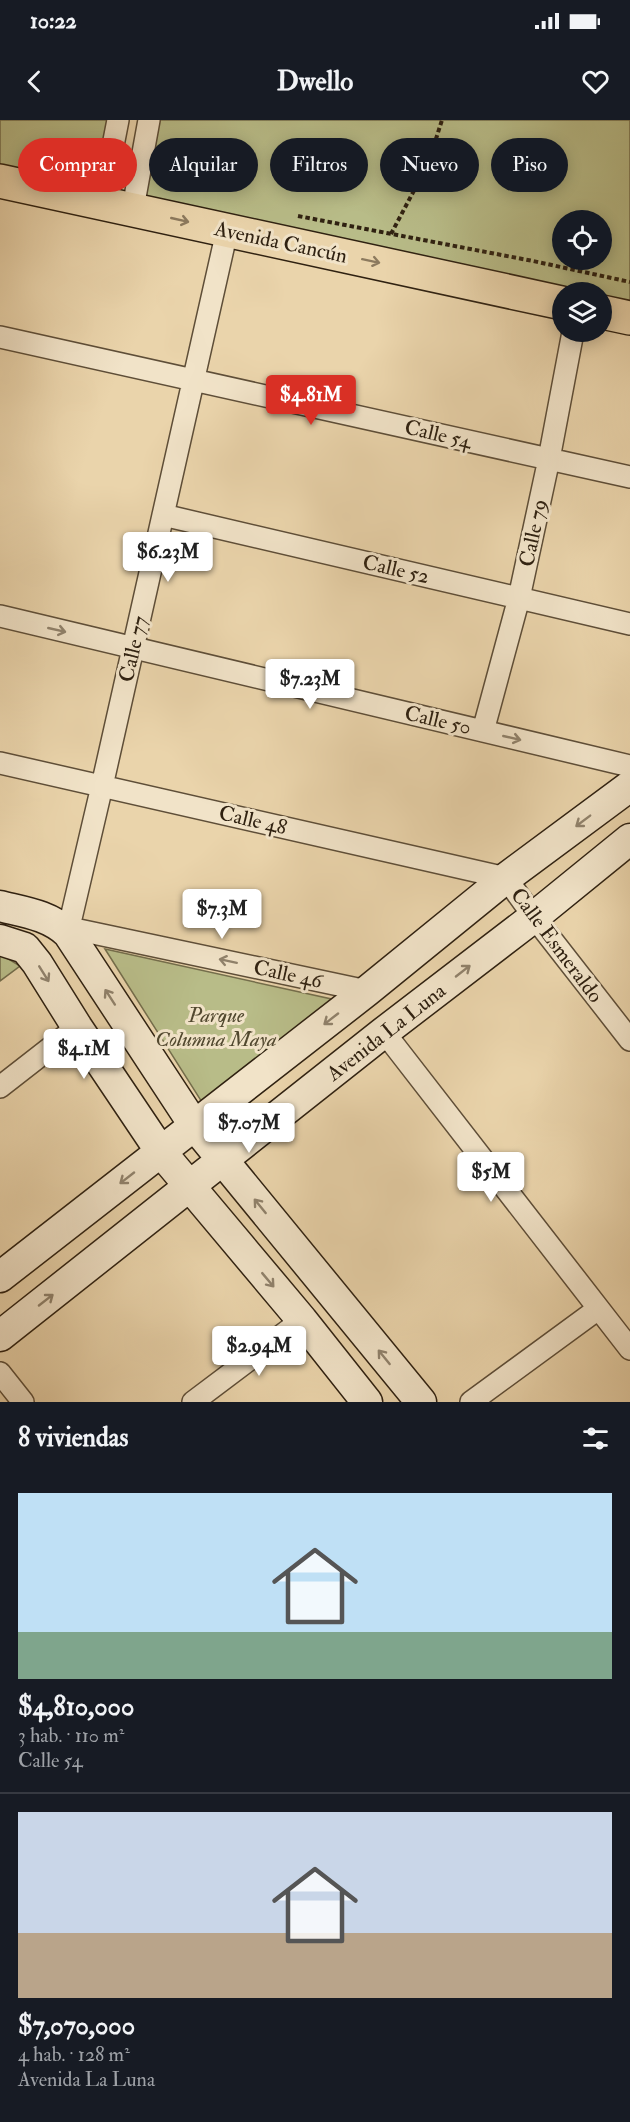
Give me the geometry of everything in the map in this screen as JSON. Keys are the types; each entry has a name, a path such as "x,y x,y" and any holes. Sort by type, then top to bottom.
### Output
{"main road":[{"name":"Avenida Cancún","path":"0,181 134,208 226,231 552,301"},
{"path":"612,314 630,318"},
{"name":"Avenida La Luna","path":"0,1277 367,991 506,878 630,786"},
{"name":"Avenida La Luna","path":"0,1336 630,839"},
{"path":"0,906 43,916 65,926 194,1125 421,1402"},
{"path":"0,940 25,948 37,963 161,1152 302,1320 367,1402"}],"street":[{"path":"102,202 118,120"},
{"path":"134,208 149,120"},
{"name":"Calle 77","path":"65,926 102,786 226,231"},
{"name":"Calle 54","path":"0,337 630,477"},
{"name":"Calle 79","path":"483,731 519,598 571,342"},
{"name":"Calle 52","path":"163,515 630,624"},
{"name":"Calle 50","path":"0,616 630,766"},
{"name":"Calle 48","path":"0,763 506,878"},
{"name":"Calle Esmeraldo","path":"506,878 630,1040"},
{"name":"Calle 46","path":"65,926 367,991"},
{"path":"0,1087 77,1027"},
{"path":"384,1032 630,1349"},
{"path":"471,1402 598,1309"},
{"path":"193,1402 302,1320"},
{"path":"0,1373 23,1402"}],"path":[{"path":"376,262 428,164 442,120"},
{"path":"287,214 630,282"}],"green space":[{"path":"0,120 118,120 114,138 18,138 18,185 0,181"},
{"path":"149,120 630,120 630,319 612,314 612,282 552,282 552,290 133,208"},
{"path":"53,192 104,192 102,202"},
{"name":"Parque Columna Maya","path":"105,949 336,1000 205,1107"},
{"path":"0,954 20,966 0,981"}]}
